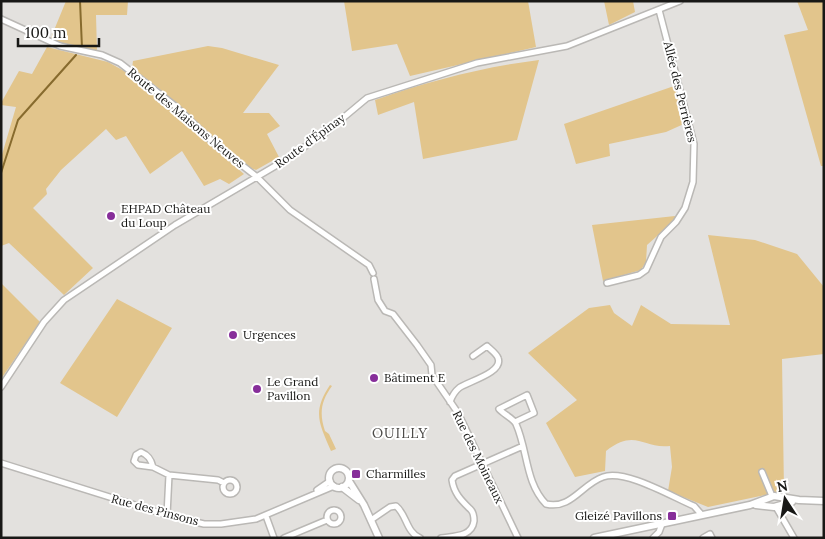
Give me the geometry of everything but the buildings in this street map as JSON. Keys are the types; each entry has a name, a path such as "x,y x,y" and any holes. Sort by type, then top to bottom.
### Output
{"street":[{"name":"Route d'Épinay","path":"1,386 40,328 64,300 175,225 257,177 325,133 367,98 477,63 567,46 680,1"},
{"name":"Allée des Perrières","path":"607,283 639,275 646,270 661,237 676,222 685,208 693,182 694,144 659,10"},
{"name":"Route des Maisons Neuves","path":"1,19 60,46 102,55 120,63 175,106 215,144 257,177"},
{"path":"257,177 290,210 369,265 373,273"},
{"name":"Rue des Moineaux","path":"374,280 378,300 385,311 393,314 417,345 431,366 432,375 458,413 518,538"},
{"path":"450,402 454,392 460,386 490,372 499,363 498,358 487,346 473,356"},
{"path":"515,422 534,413 527,395 499,409 515,422 532,484 537,494 546,504 567,502 604,476 626,476 694,506 701,514"},
{"path":"442,538 468,533 473,527 474,518 472,510 462,503 452,480 482,463 523,446"},
{"name":"Rue des Pinsons","path":"1,463 167,515 214,524 245,522 266,516 332,483"},
{"path":"153,467 169,475 218,480 224,483"},
{"path":"364,505 342,487 332,483 332,472 339,468 347,472 349,481 364,505 379,538"},
{"path":"762,472 773,502 793,536 786,538"},
{"path":"167,515 169,475"},
{"path":"342,487 349,481"},
{"path":"594,538 750,505 799,500 824,501"},
{"path":"371,520 390,507 396,506 402,512 412,532 420,538"},
{"path":"266,516 274,538"},
{"path":"284,538 327,520"},
{"path":"653,538 659,532 662,524"},
{"path":"703,538 710,534"}],"shaded area":[{"path":"66,1 128,1 127,15 96,15 97,51 50,40"},
{"path":"344,1 528,1 536,47 410,76 397,44 352,51"},
{"path":"604,1 633,1 635,12 609,25"},
{"path":"797,1 824,1 824,166 821,166 784,35 808,30"},
{"path":"208,46 222,48 279,65 243,113 269,113 280,126 267,134 279,157 256,170 244,165 223,150 186,112 132,68 133,61"},
{"path":"47,47 108,62 126,72 244,174 229,184 220,179 204,186 182,151 150,174 126,136 116,140 106,129 61,170 46,189 47,194 33,208 93,268 64,295 9,243 1,246 1,158 16,107 1,105 1,103 19,71 32,74"},
{"path":"539,60 517,140 423,159 414,102 378,115 375,100 456,76"},
{"path":"677,85 686,123 666,132 609,144 610,156 576,164 564,124"},
{"path":"675,216 674,221 647,245 646,262 641,270 603,281 592,225"},
{"path":"708,235 755,240 797,254 824,287 824,354 782,359 784,491 708,507 668,491 672,467 670,446 652,445 632,440 616,444 606,451 605,471 575,477 546,423 577,400 528,353 589,308 610,305 614,313 632,326 641,305 671,324 730,325"},
{"path":"1,283 40,322 1,379"},
{"path":"117,299 172,328 117,417 60,383"},
{"path":"330,385 332,386 323,402 322,418 325,431 329,434 336,449 331,451 319,418 319,410 324,394"}],"waterway":[{"path":"80,1 82,48"},
{"path":"1,173 18,120 76,55"}],"place":[{"name":"EHPAD Château du Loup","path":"111,216"},
{"name":"Urgences","path":"233,335"},
{"name":"Bâtiment E","path":"374,378"},
{"name":"Le Grand Pavillon","path":"257,389"},
{"name":"Charmilles","path":"356,474"},
{"name":"Gleizé Pavillons","path":"672,516"}],"district":[{"name":"OUILLY","path":"400,433"}]}
